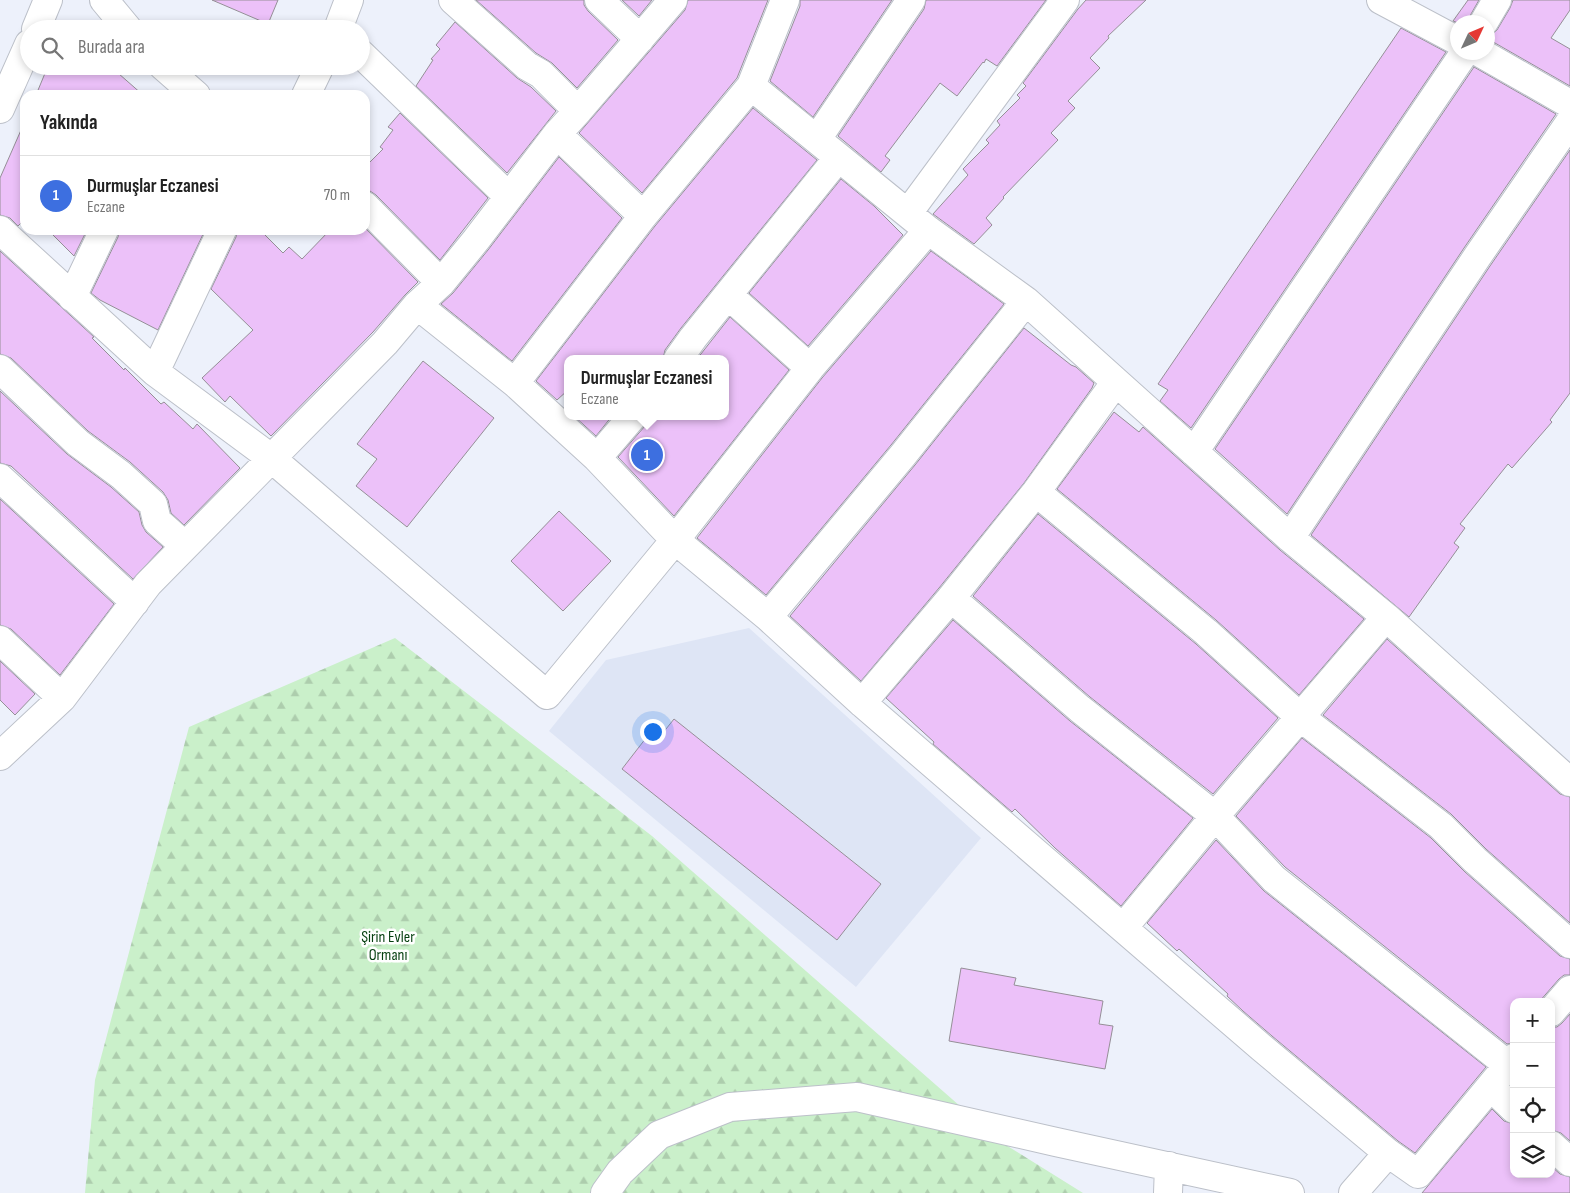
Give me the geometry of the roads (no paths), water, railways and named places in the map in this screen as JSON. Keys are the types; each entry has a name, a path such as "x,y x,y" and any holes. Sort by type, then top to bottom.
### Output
{"street":[{"path":"40,20 48,0"},
{"path":"104,0 121,20"},
{"path":"342,20 350,0"},
{"path":"453,0 527,66 541,74 578,111"},
{"path":"599,0 640,39"},
{"path":"0,756 62,698 148,584 385,343 417,305 441,283 510,197 557,134 673,0"},
{"path":"515,383 643,216 751,86 785,0"},
{"path":"816,139 911,0"},
{"path":"0,230 155,372 270,458 547,695 675,540 810,368 918,221 1065,0"},
{"path":"1381,0 1450,37"},
{"path":"1488,15 1497,0"},
{"path":"1194,452 1460,60"},
{"path":"1493,60 1570,104"},
{"path":"370,63 510,197"},
{"path":"0,109 20,64"},
{"path":"173,75 190,90"},
{"path":"308,90 316,75"},
{"path":"751,86 918,221 1026,301 1115,383 1290,538 1386,617 1570,782"},
{"path":"1290,538 1477,257 1570,122"},
{"path":"557,134 643,216"},
{"path":"681,355 838,158"},
{"path":"370,211 441,283"},
{"path":"72,297 102,235"},
{"path":"155,372 220,235"},
{"path":"728,296 810,368"},
{"path":"768,617 903,455 1026,301"},
{"path":"417,305 515,383 597,458 675,540 768,617 862,703 1262,1048 1388,1153 1418,1174 1510,1063"},
{"path":"0,369 78,443 121,475 153,504 157,521 185,546"},
{"path":"862,703 951,598 1036,492 1115,383"},
{"path":"597,458 630,420"},
{"path":"0,478 135,602"},
{"path":"1036,492 1206,632 1300,717 1441,826 1475,860 1570,944"},
{"path":"951,598 1080,709 1214,816 1274,879 1510,1061"},
{"path":"1123,928 1214,816 1386,617"},
{"path":"0,640 62,698"},
{"path":"1555,1007 1570,990"},
{"path":"1491,1087 1510,1105"},
{"path":"604,1193 620,1172 659,1135 730,1107 856,1097 1290,1193"},
{"path":"1555,1149 1570,1162"},
{"path":"1353,1193 1388,1153"},
{"path":"1168,1193 1169,1166"}],"place":[{"name":"Durmuşlar Eczanesi","path":"647,455"}],"park label":[{"name":"Şirin Evler Ormanı","path":"388,945"}]}
